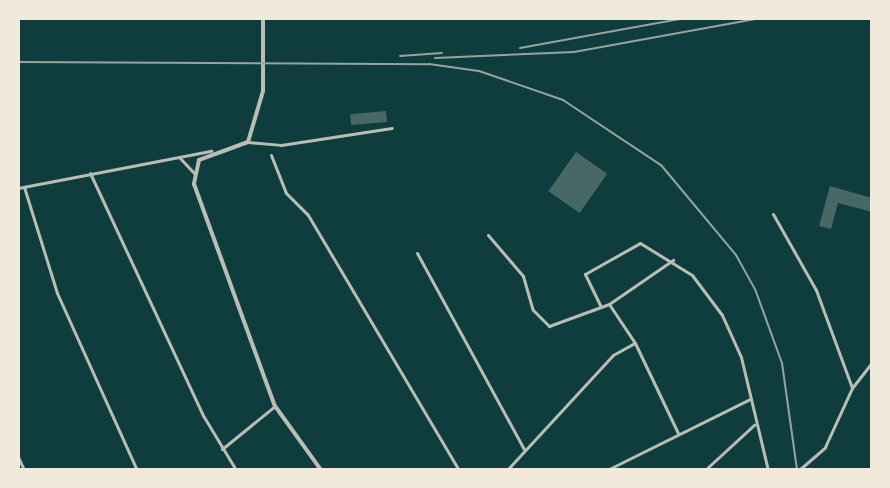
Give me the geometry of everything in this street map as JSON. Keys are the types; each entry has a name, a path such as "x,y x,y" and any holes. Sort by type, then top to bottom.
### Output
{"street":[{"path":"248,142 262,91 263,18"},
{"path":"18,188 248,142 281,145 392,129"},
{"path":"194,173 211,151"},
{"path":"271,155 286,193 308,215 459,470"},
{"path":"178,157 190,164 194,173 200,204 275,406 321,470"},
{"path":"90,172 222,448 236,470"},
{"path":"24,187 57,293 138,470"},
{"path":"773,214 816,290 852,388"},
{"path":"488,235 522,276 533,310 549,326 609,304 673,260"},
{"path":"601,307 585,274 640,243 673,260 692,274 722,315 741,357 751,399 754,425 768,470"},
{"path":"417,253 524,449"},
{"path":"609,304 635,343 678,433"},
{"path":"507,470 613,355 635,343"},
{"path":"799,470 825,447 852,388 872,362"},
{"path":"607,470 751,399"},
{"path":"222,448 275,406"},
{"path":"705,470 754,425"},
{"path":"18,457 24,470"}],"building":[{"path":"386,111 387,122 351,125 350,114"},
{"path":"576,152 607,174 580,213 548,191"},
{"path":"830,186 872,198 872,212 838,203 831,229 819,226"}],"railway":[{"path":"520,48 685,18"},
{"path":"435,58 574,52 761,18"},
{"path":"400,56 442,53"},
{"path":"18,62 429,64 479,71 563,100 661,165 736,255 755,289 782,363 797,470"}]}
